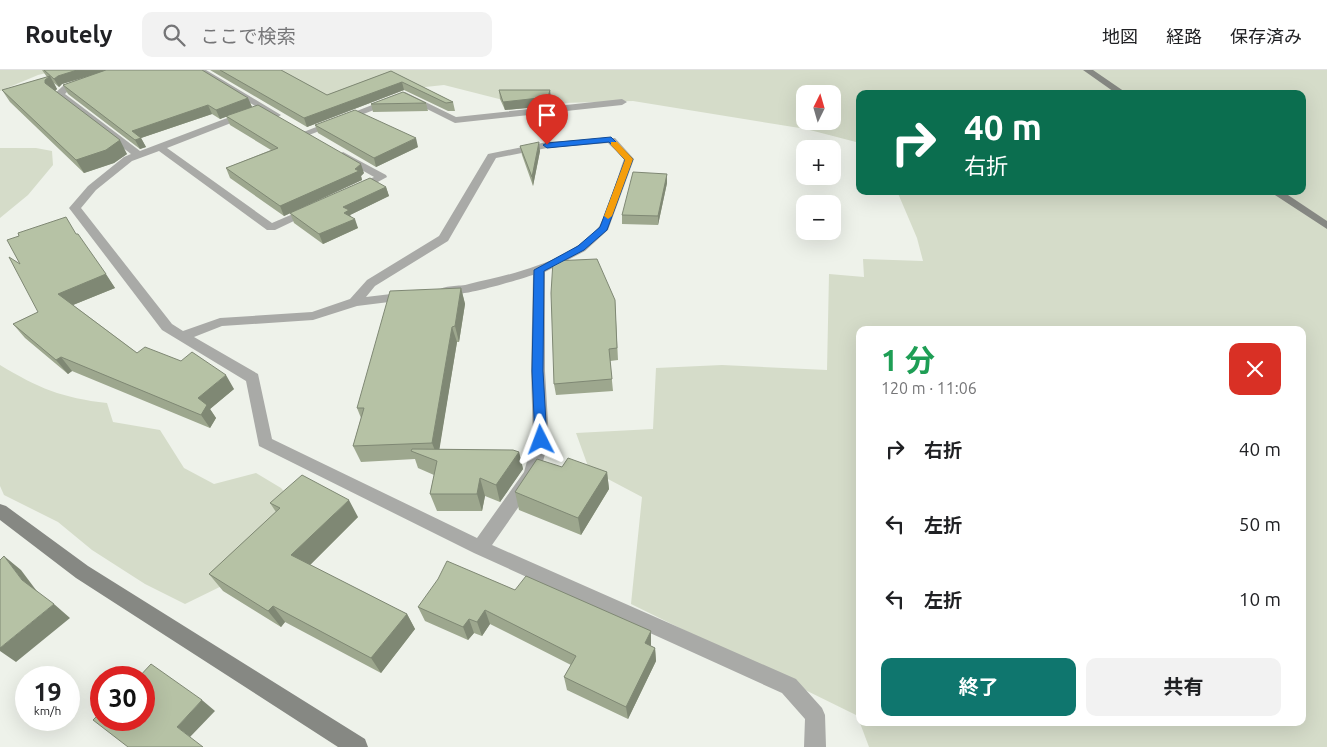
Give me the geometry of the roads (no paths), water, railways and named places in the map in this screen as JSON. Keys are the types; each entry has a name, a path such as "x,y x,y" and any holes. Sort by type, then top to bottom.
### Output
{"street":[{"path":"200,70 382,177 348,193"},
{"path":"1087,70 1118,90"},
{"path":"91,80 66,88 59,94 139,155"},
{"path":"297,128 405,95 454,120 622,102"},
{"path":"263,107 128,159 108,173 75,208 167,327 253,378 265,442 480,548 788,686 816,715 815,747"},
{"path":"182,336 220,322 313,316 355,302 466,289 539,270 581,248 604,228 629,159 611,140 547,145 492,156 444,238 371,283 355,302"},
{"path":"160,147 271,228 322,205"},
{"path":"1280,195 1327,226"},
{"path":"480,548 532,474 541,440 538,371 539,270"},
{"path":"0,511 82,572 357,747"}]}
